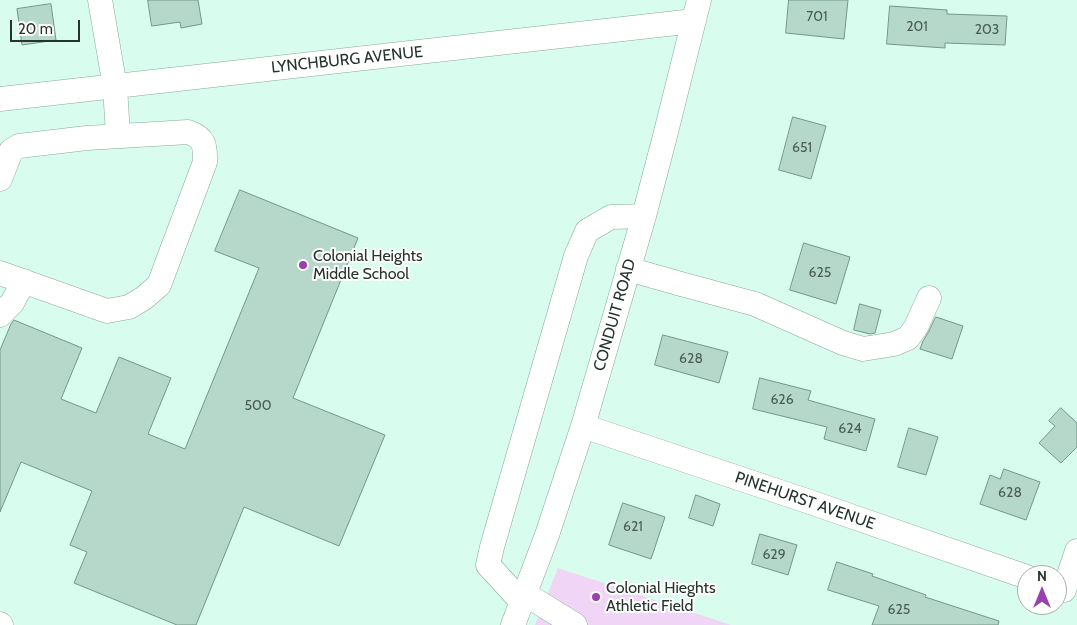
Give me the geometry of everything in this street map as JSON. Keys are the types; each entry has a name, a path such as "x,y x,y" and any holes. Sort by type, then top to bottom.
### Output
{"street":[{"path":"100,0 115,86 118,136"},
{"name":"LYNCHBURG AVENUE","path":"0,99 115,86 696,11"},
{"name":"CONDUIT ROAD","path":"513,625 547,535 583,426 644,216 696,11"},
{"path":"0,179 11,152 19,146 87,138 188,132 197,135 203,141 205,148 205,162 159,285 144,298 129,307 106,311 0,273"},
{"path":"575,625 523,598 488,565 576,256 587,231 611,217 644,216"},
{"path":"628,269 756,304 843,343 863,349 894,344 908,338 916,327 929,298"},
{"path":"0,315 12,303 24,281"},
{"name":"PINEHURST AVENUE","path":"583,426 1017,574"},
{"path":"1067,586 1077,551"}],"shaded area":[{"name":"Colonial Hieghts Athletic Field","path":"558,568 731,625 535,625"}],"building":[{"path":"148,0 198,0 202,24 181,28 180,22 152,26"},
{"path":"789,0 848,0 844,39 786,33"},
{"path":"51,4 56,40 22,45 17,9"},
{"path":"890,6 947,10 947,14 1007,16 1005,45 945,43 945,48 887,44"},
{"path":"793,117 826,126 811,179 779,170"},
{"name":"Colonial Heights Middle School","path":"240,190 358,238 293,398 385,435 339,546 244,507 196,625 177,625 74,583 87,552 70,545 92,491 21,462 0,512 0,350 14,320 82,348 61,399 96,413 119,357 171,378 148,434 185,449 259,268 215,251"},
{"path":"804,243 850,257 836,304 790,290"},
{"path":"860,304 881,310 875,333 870,334 854,330"},
{"path":"936,317 963,326 952,359 920,349"},
{"path":"663,335 728,352 719,383 655,365"},
{"path":"760,378 811,391 808,400 875,419 866,451 824,439 827,427 753,409"},
{"path":"1061,408 1077,423 1077,447 1061,463 1039,443 1055,426 1049,421"},
{"path":"909,428 938,437 926,475 898,467"},
{"path":"1004,469 1040,482 1026,520 980,504 990,475 1000,479"},
{"path":"696,495 720,504 713,526 689,518"},
{"path":"623,503 665,517 651,559 609,545"},
{"path":"760,534 797,545 788,575 752,564"},
{"path":"837,562 926,595 925,597 999,621 998,625 872,625 879,606 828,590"}],"place":[{"name":"Colonial Heights Middle School","path":"303,265"},
{"name":"Colonial Hieghts Athletic Field","path":"596,597"}]}
